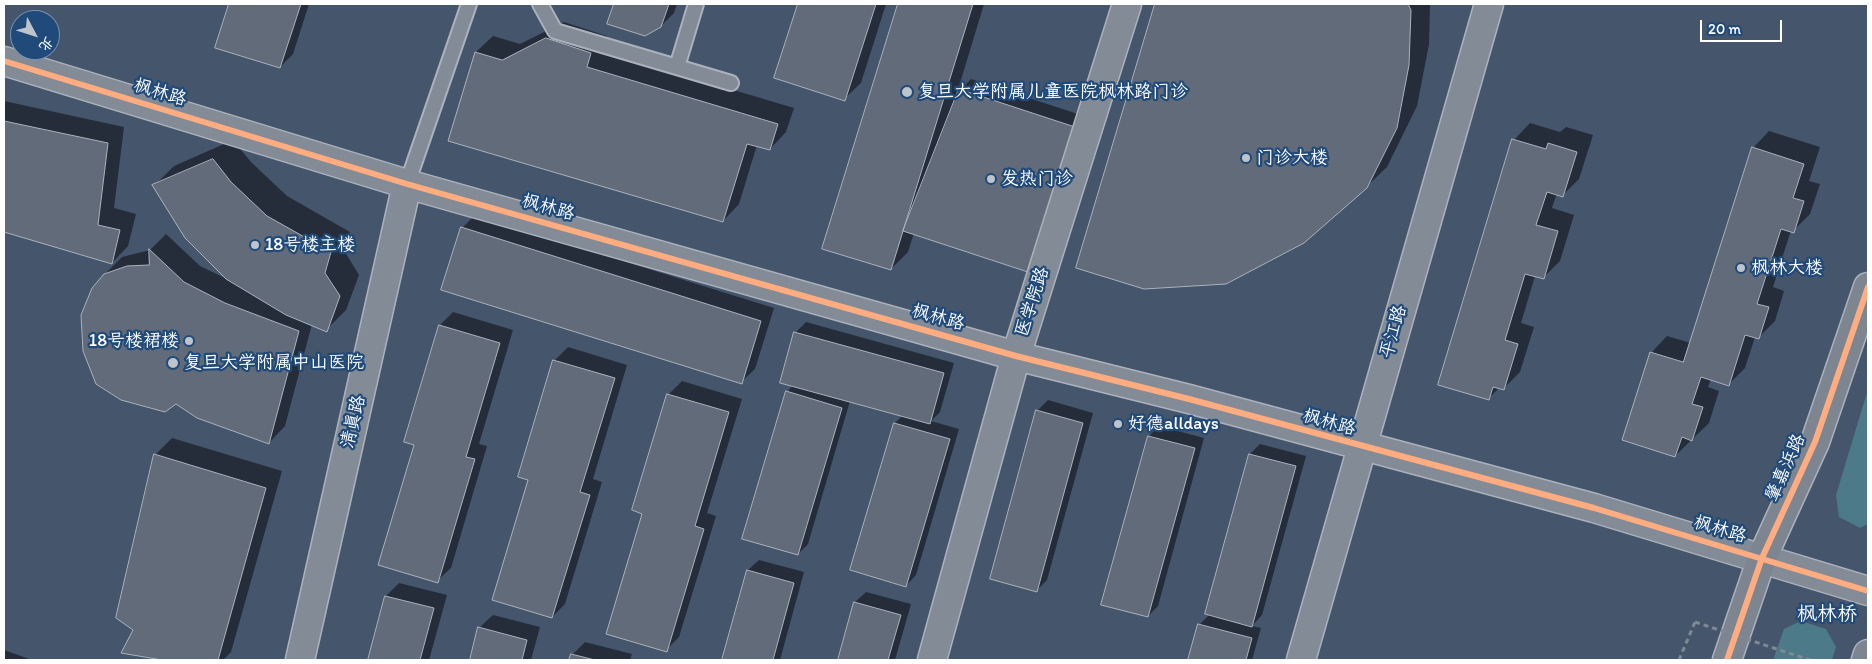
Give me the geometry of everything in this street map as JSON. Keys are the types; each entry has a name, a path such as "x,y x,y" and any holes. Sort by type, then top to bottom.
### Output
{"main road":[{"name":"肇嘉浜路","path":"1727,660 1762,558 1815,442 1868,287"},
{"path":"1866,660 1868,654"}],"street":[{"name":"医学院路","path":"932,660 1016,356 1128,4"},
{"name":"平江路","path":"1301,660 1360,447 1488,4"},
{"name":"枫林路","path":"4,61 408,184 1016,356 1189,399 1360,447 1594,508 1868,591"},
{"name":"清真路","path":"300,660 408,184"}],"lane":[{"path":"408,184 469,4"},
{"path":"540,4 556,31 731,83"},
{"path":"676,67 696,4"}],"path":[{"path":"1680,660 1694,622 1810,660"}],"shaded area":[{"path":"1868,389 1868,524 1860,528 1839,517 1836,495"},
{"path":"1801,621 1826,629 1836,647 1832,660 1773,660 1784,629"}],"building":[{"path":"229,4 301,4 280,68 215,48"},
{"path":"614,4 669,4 661,27 645,36 607,24"},
{"path":"798,4 876,4 845,101 774,78"},
{"path":"898,4 973,4 891,270 822,249"},
{"name":"门诊大楼","path":"1155,4 1408,4 1411,10 1409,65 1397,128 1367,188 1304,243 1226,284 1144,289 1076,268"},
{"path":"546,38 591,53 587,67 778,124 770,150 747,144 723,222 448,141 475,52 502,60"},
{"name":"发热门诊","path":"959,89 1075,127 1031,273 903,231"},
{"path":"4,121 108,143 98,225 120,230 112,264 4,232"},
{"path":"1512,139 1546,149 1548,143 1577,152 1563,197 1547,192 1536,225 1558,231 1544,279 1525,274 1505,340 1518,344 1504,390 1493,387 1489,400 1438,385"},
{"name":"枫林大楼","path":"1752,147 1804,164 1793,198 1804,201 1794,233 1781,229 1757,304 1769,307 1759,339 1745,335 1729,386 1701,377 1692,404 1703,407 1692,441 1682,437 1675,457 1622,440 1650,352 1683,362"},
{"name":"18号楼主楼","path":"213,159 231,182 267,216 331,252 325,273 340,296 327,332 286,315 226,279 185,238 152,185"},
{"path":"461,227 761,321 742,384 441,290"},
{"name":"18号楼裙楼","path":"149,249 184,282 225,303 299,331 269,444 197,418 176,404 165,412 121,400 96,384 83,351 81,315 92,288 104,274 127,266 149,265"},
{"path":"439,325 500,343 466,457 475,459 438,583 378,565 414,445 404,442"},
{"path":"794,332 944,373 930,424 780,383"},
{"path":"553,360 615,378 580,492 590,495 552,618 492,600 528,480 518,477"},
{"path":"786,391 842,408 798,555 742,539"},
{"path":"667,394 729,412 695,526 704,529 667,652 606,634 642,514 632,510"},
{"path":"1036,410 1083,423 1037,592 990,579"},
{"path":"894,423 950,439 906,587 850,570"},
{"path":"1148,436 1195,448 1148,617 1101,605"},
{"path":"154,454 266,488 218,660 162,660 121,653 133,630 116,618"},
{"path":"1249,454 1296,466 1252,627 1205,614"},
{"path":"747,570 794,583 773,660 722,660"},
{"path":"385,596 434,608 420,660 368,660"},
{"path":"854,602 901,615 888,660 838,660"},
{"path":"1198,624 1252,638 1246,660 1188,660"},
{"path":"478,627 527,640 522,660 470,660"},
{"path":"571,654 595,660 569,660"}],"cycle path":[{"path":"4,61 407,184 1016,356 1189,399 1594,508 1868,591"},
{"path":"1727,660 1762,558 1815,442 1868,287"}],"place":[{"name":"复旦大学附属儿童医院枫林路门诊","path":"907,92"},
{"name":"门诊大楼","path":"1246,158"},
{"name":"发热门诊","path":"991,179"},
{"name":"18号楼主楼","path":"255,245"},
{"name":"枫林大楼","path":"1741,268"},
{"name":"18号楼裙楼","path":"189,341"},
{"name":"复旦大学附属中山医院","path":"173,363"},
{"name":"好德alldays","path":"1118,424"}],"district":[{"name":"枫林桥","path":"1827,615"}]}
